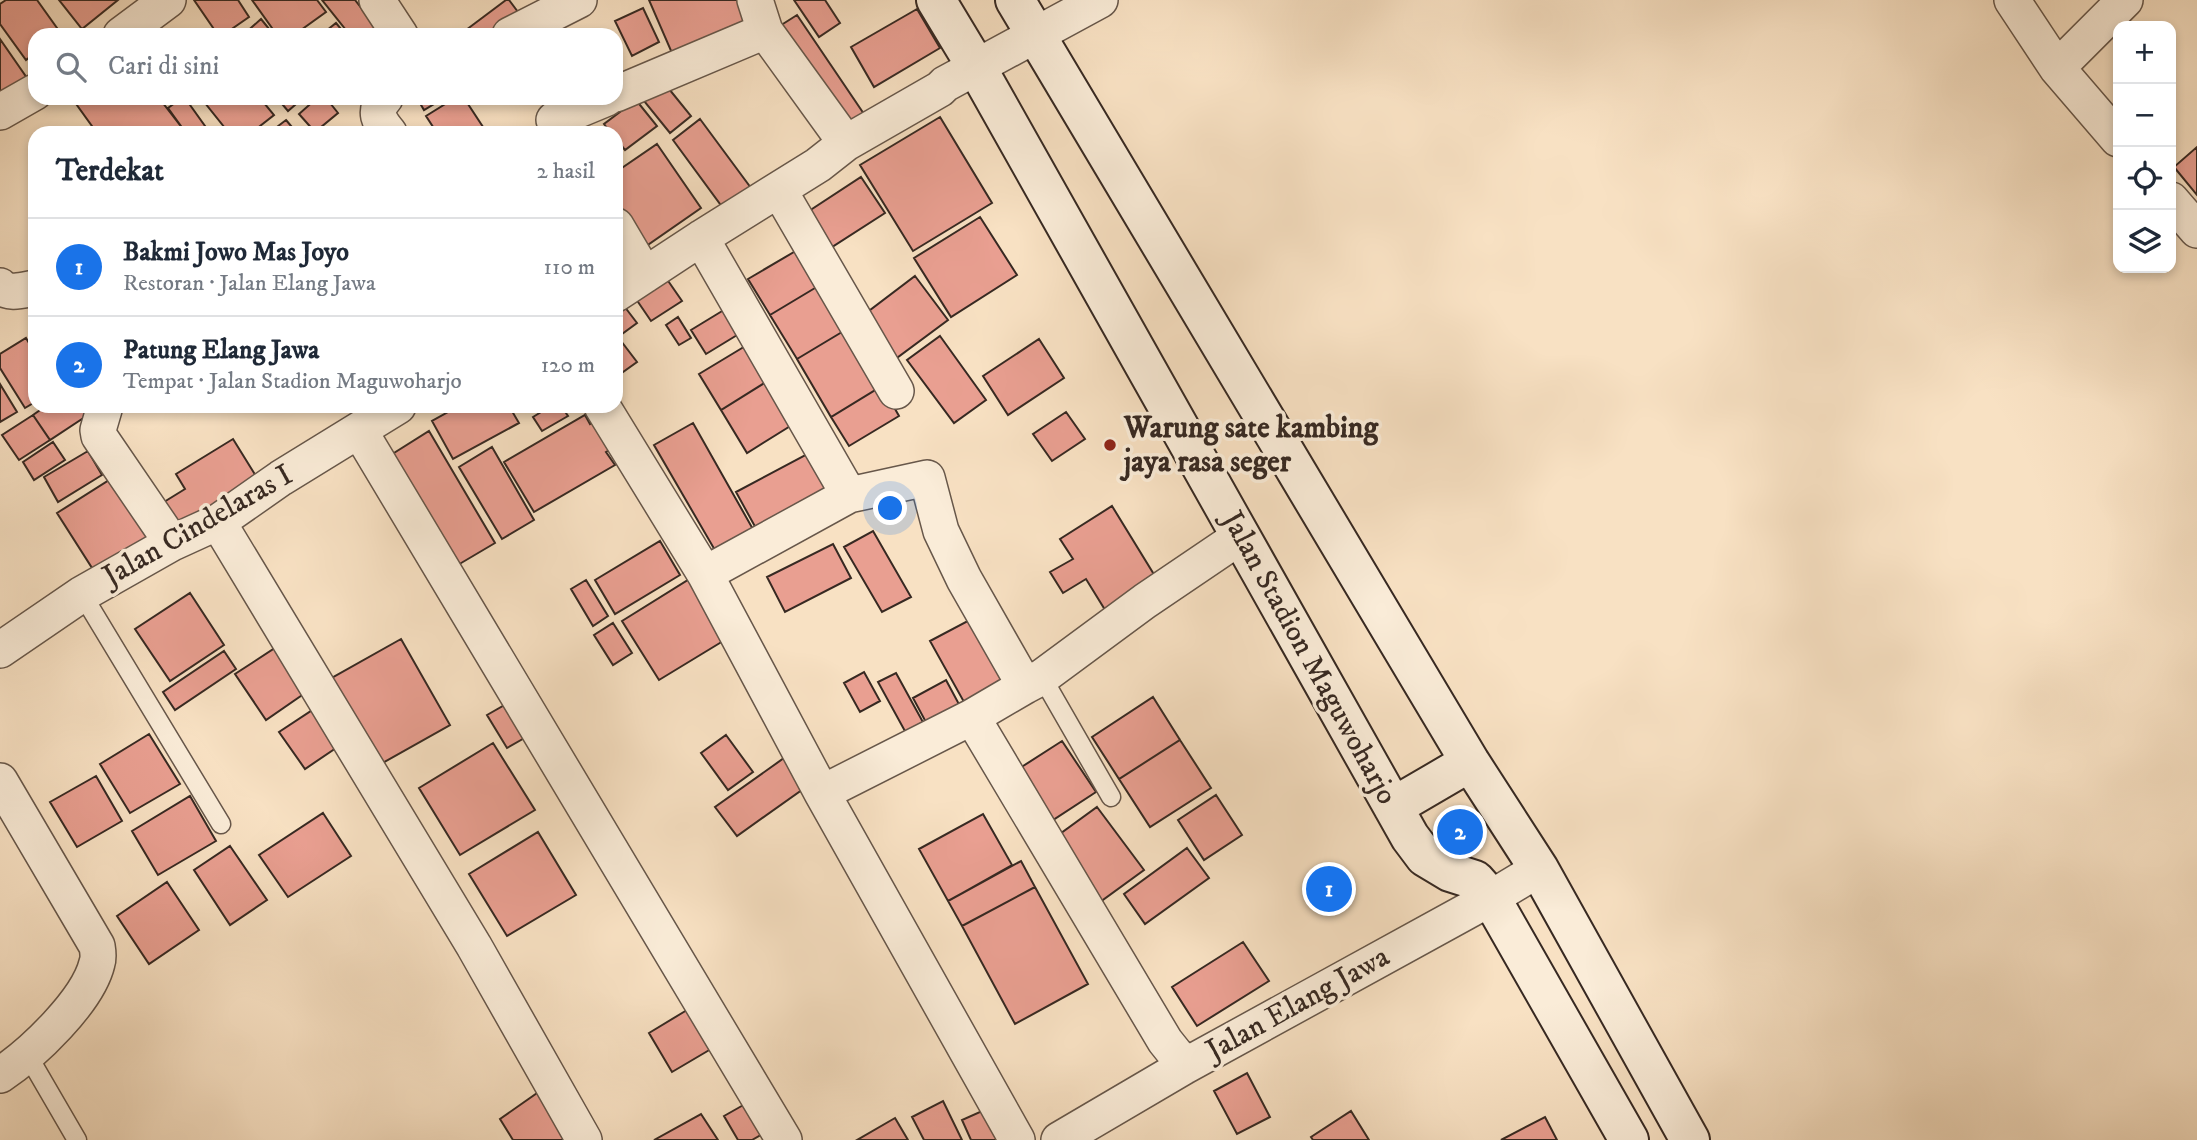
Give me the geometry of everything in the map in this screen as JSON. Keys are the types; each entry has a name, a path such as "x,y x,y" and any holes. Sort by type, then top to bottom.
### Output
{"main road":[{"name":"Jalan Stadion Maguwoharjo","path":"936,0 978,68 1410,837 1425,857 1450,873 1475,880 1491,898 1629,1140"},
{"path":"1016,0 1469,762 1539,869 1690,1140"},
{"path":"1393,807 1469,762"}],"street":[{"path":"130,28 168,0"},
{"path":"377,0 395,28"},
{"path":"520,20 579,0"},
{"path":"623,289 701,237 818,165 846,143 945,84 1100,0"},
{"path":"2012,0 2057,68 2113,133"},
{"path":"2057,68 2125,0"},
{"path":"623,90 760,16 846,143"},
{"path":"0,112 28,96"},
{"path":"381,105 378,119 384,126"},
{"path":"556,126 594,105"},
{"path":"779,190 896,391"},
{"path":"2176,206 2197,230"},
{"path":"701,237 849,495"},
{"path":"623,238 645,275"},
{"path":"0,286 12,291 28,289"},
{"path":"103,413 99,436 172,543"},
{"name":"Jalan Cindelaras I","path":"0,650 82,594 172,543 218,522 281,478 387,413"},
{"path":"606,413 705,574 822,793 1017,1140"},
{"path":"359,430 785,1140"},
{"path":"705,574 849,495 928,478 941,531 964,579 1033,682"},
{"path":"218,522 474,946 584,1140"},
{"path":"822,793 972,717 1033,682 1241,536"},
{"path":"972,717 1166,1041 1185,1066"},
{"path":"0,781 97,946 98,957 89,981 73,1006 46,1038 0,1075"},
{"name":"Jalan Elang Jawa","path":"1059,1140 1185,1066 1539,869"}],"lane":[{"path":"82,594 221,824"},
{"path":"1033,682 1111,797"},
{"path":"27,1054 78,1140"}],"building":[{"path":"6,0 37,0 57,28 28,28 26,60 0,24 0,4"},
{"path":"59,0 118,0 83,28"},
{"path":"194,0 238,0 249,17 233,28 213,28"},
{"path":"252,0 317,0 326,12 304,28 272,28"},
{"path":"322,0 355,0 377,28 344,28"},
{"path":"506,0 509,0 518,12 497,28 469,28"},
{"path":"649,0 740,0 752,27 675,60"},
{"path":"794,0 825,0 840,23 819,37"},
{"path":"643,8 659,42 632,56 623,37 623,28 618,28 615,21"},
{"path":"917,9 940,48 874,87 851,47"},
{"path":"797,15 866,117 844,132 775,29"},
{"path":"261,19 268,28 251,28"},
{"path":"0,39 27,78 0,96"},
{"path":"665,84 691,116 670,133 644,101"},
{"path":"636,100 657,126 625,150 623,126 604,124"},
{"path":"77,105 164,105 181,126 92,126"},
{"path":"172,105 190,105 205,126 181,126 168,108"},
{"path":"207,105 266,105 274,115 260,126 223,126"},
{"path":"283,105 295,105 288,111"},
{"path":"309,105 332,105 338,113 322,126 310,126 299,114"},
{"path":"444,105 469,105 482,126 432,126 426,116"},
{"path":"940,117 992,203 913,251 860,165"},
{"path":"700,119 751,188 723,208 673,140"},
{"path":"286,120 291,126 278,126"},
{"path":"657,144 701,208 639,251 623,227 623,167"},
{"path":"2197,147 2197,195 2176,169 2176,165"},
{"path":"861,177 885,213 832,247 809,211"},
{"path":"980,217 1017,275 951,317 914,258"},
{"path":"799,249 820,285 770,315 748,279"},
{"path":"664,275 682,301 651,321 634,296"},
{"path":"915,276 948,320 890,363 857,320"},
{"path":"820,285 847,329 797,359 770,315"},
{"path":"623,305 637,323 623,333"},
{"path":"732,305 747,329 706,354 691,330"},
{"path":"678,317 691,338 679,345 666,325"},
{"path":"847,329 882,386 831,417 797,359"},
{"path":"940,336 986,400 954,423 907,360"},
{"path":"26,338 28,341 28,406 25,408 0,368 0,354"},
{"path":"1039,339 1064,378 1008,415 983,376"},
{"path":"752,342 774,377 721,410 699,374"},
{"path":"623,344 637,362 623,372"},
{"path":"774,377 800,420 747,453 721,410"},
{"path":"0,384 17,412 0,422"},
{"path":"882,386 899,416 849,446 831,417"},
{"path":"1066,412 1085,439 1052,461 1033,434"},
{"path":"36,413 91,413 50,440 33,415"},
{"path":"446,413 513,413 519,423 453,459 432,421"},
{"path":"540,413 566,413 568,416 542,431 533,417"},
{"path":"33,415 50,440 19,460 2,435"},
{"path":"585,415 590,424 601,417 618,445 606,452 615,465 534,512 504,462"},
{"path":"693,423 754,531 716,552 654,445"},
{"path":"429,431 495,543 451,569 386,458"},
{"path":"233,439 259,481 180,526 164,502 185,489 176,474"},
{"path":"53,442 65,460 34,480 23,462"},
{"path":"492,447 534,520 502,539 459,467"},
{"path":"88,451 102,475 58,502 44,477"},
{"path":"811,452 832,493 758,532 736,492"},
{"path":"114,477 150,535 94,571 57,513"},
{"path":"1112,506 1158,581 1107,613 1086,579 1063,593 1050,572 1073,559 1060,539"},
{"path":"873,531 911,597 882,612 844,547"},
{"path":"660,541 680,575 615,614 595,580"},
{"path":"833,544 851,578 785,612 767,577"},
{"path":"696,575 733,635 659,680 622,621"},
{"path":"586,580 608,616 593,626 571,589"},
{"path":"190,593 224,645 170,681 135,629"},
{"path":"979,615 1012,675 964,702 930,641"},
{"path":"613,623 632,653 613,665 594,635"},
{"path":"401,639 450,725 379,765 330,679"},
{"path":"278,646 308,691 266,720 235,674"},
{"path":"224,651 236,669 175,710 163,692"},
{"path":"864,672 880,701 860,712 844,683"},
{"path":"896,673 924,724 906,733 878,682"},
{"path":"946,680 961,708 928,726 913,698"},
{"path":"1153,697 1180,740 1119,779 1092,737"},
{"path":"515,699 535,732 507,748 487,715"},
{"path":"314,709 339,746 305,769 279,732"},
{"path":"149,734 180,784 130,813 100,764"},
{"path":"726,735 753,772 728,790 701,753"},
{"path":"1180,740 1211,788 1150,827 1119,779"},
{"path":"1062,741 1096,792 1053,820 1020,768"},
{"path":"493,743 535,810 460,855 419,788"},
{"path":"784,758 806,787 737,836 715,807"},
{"path":"96,776 122,821 77,847 50,802"},
{"path":"1216,795 1242,835 1204,860 1178,820"},
{"path":"190,796 216,841 158,875 132,831"},
{"path":"1097,807 1144,870 1100,902 1053,839"},
{"path":"323,813 351,856 288,897 259,855"},
{"path":"983,814 1012,865 948,901 919,849"},
{"path":"538,832 576,895 507,936 469,874"},
{"path":"230,846 267,900 230,925 194,870"},
{"path":"1187,848 1209,878 1145,924 1124,894"},
{"path":"1021,861 1035,887 962,926 948,901"},
{"path":"167,882 199,930 149,964 117,916"},
{"path":"1035,887 1088,984 1015,1024 962,926"},
{"path":"1243,942 1269,981 1197,1026 1172,987"},
{"path":"687,1010 711,1049 672,1072 649,1033"},
{"path":"1247,1073 1270,1117 1237,1134 1214,1091"},
{"path":"540,1091 566,1140 513,1140 500,1119"},
{"path":"754,1099 771,1129 752,1140 738,1140 724,1116"},
{"path":"943,1101 962,1140 924,1140 912,1117"},
{"path":"991,1107 1006,1140 971,1140 962,1120"},
{"path":"1351,1111 1369,1140 1313,1140 1311,1137"},
{"path":"701,1114 718,1140 654,1140"},
{"path":"1545,1117 1557,1140 1501,1140"},
{"path":"895,1118 908,1140 857,1140"}],"place":[{"name":"Warung sate kambing jaya rasa seger","path":"1110,445"},
{"name":"Patung Elang Jawa","path":"1460,832"},
{"name":"Bakmi Jowo Mas Joyo","path":"1329,889"}]}
